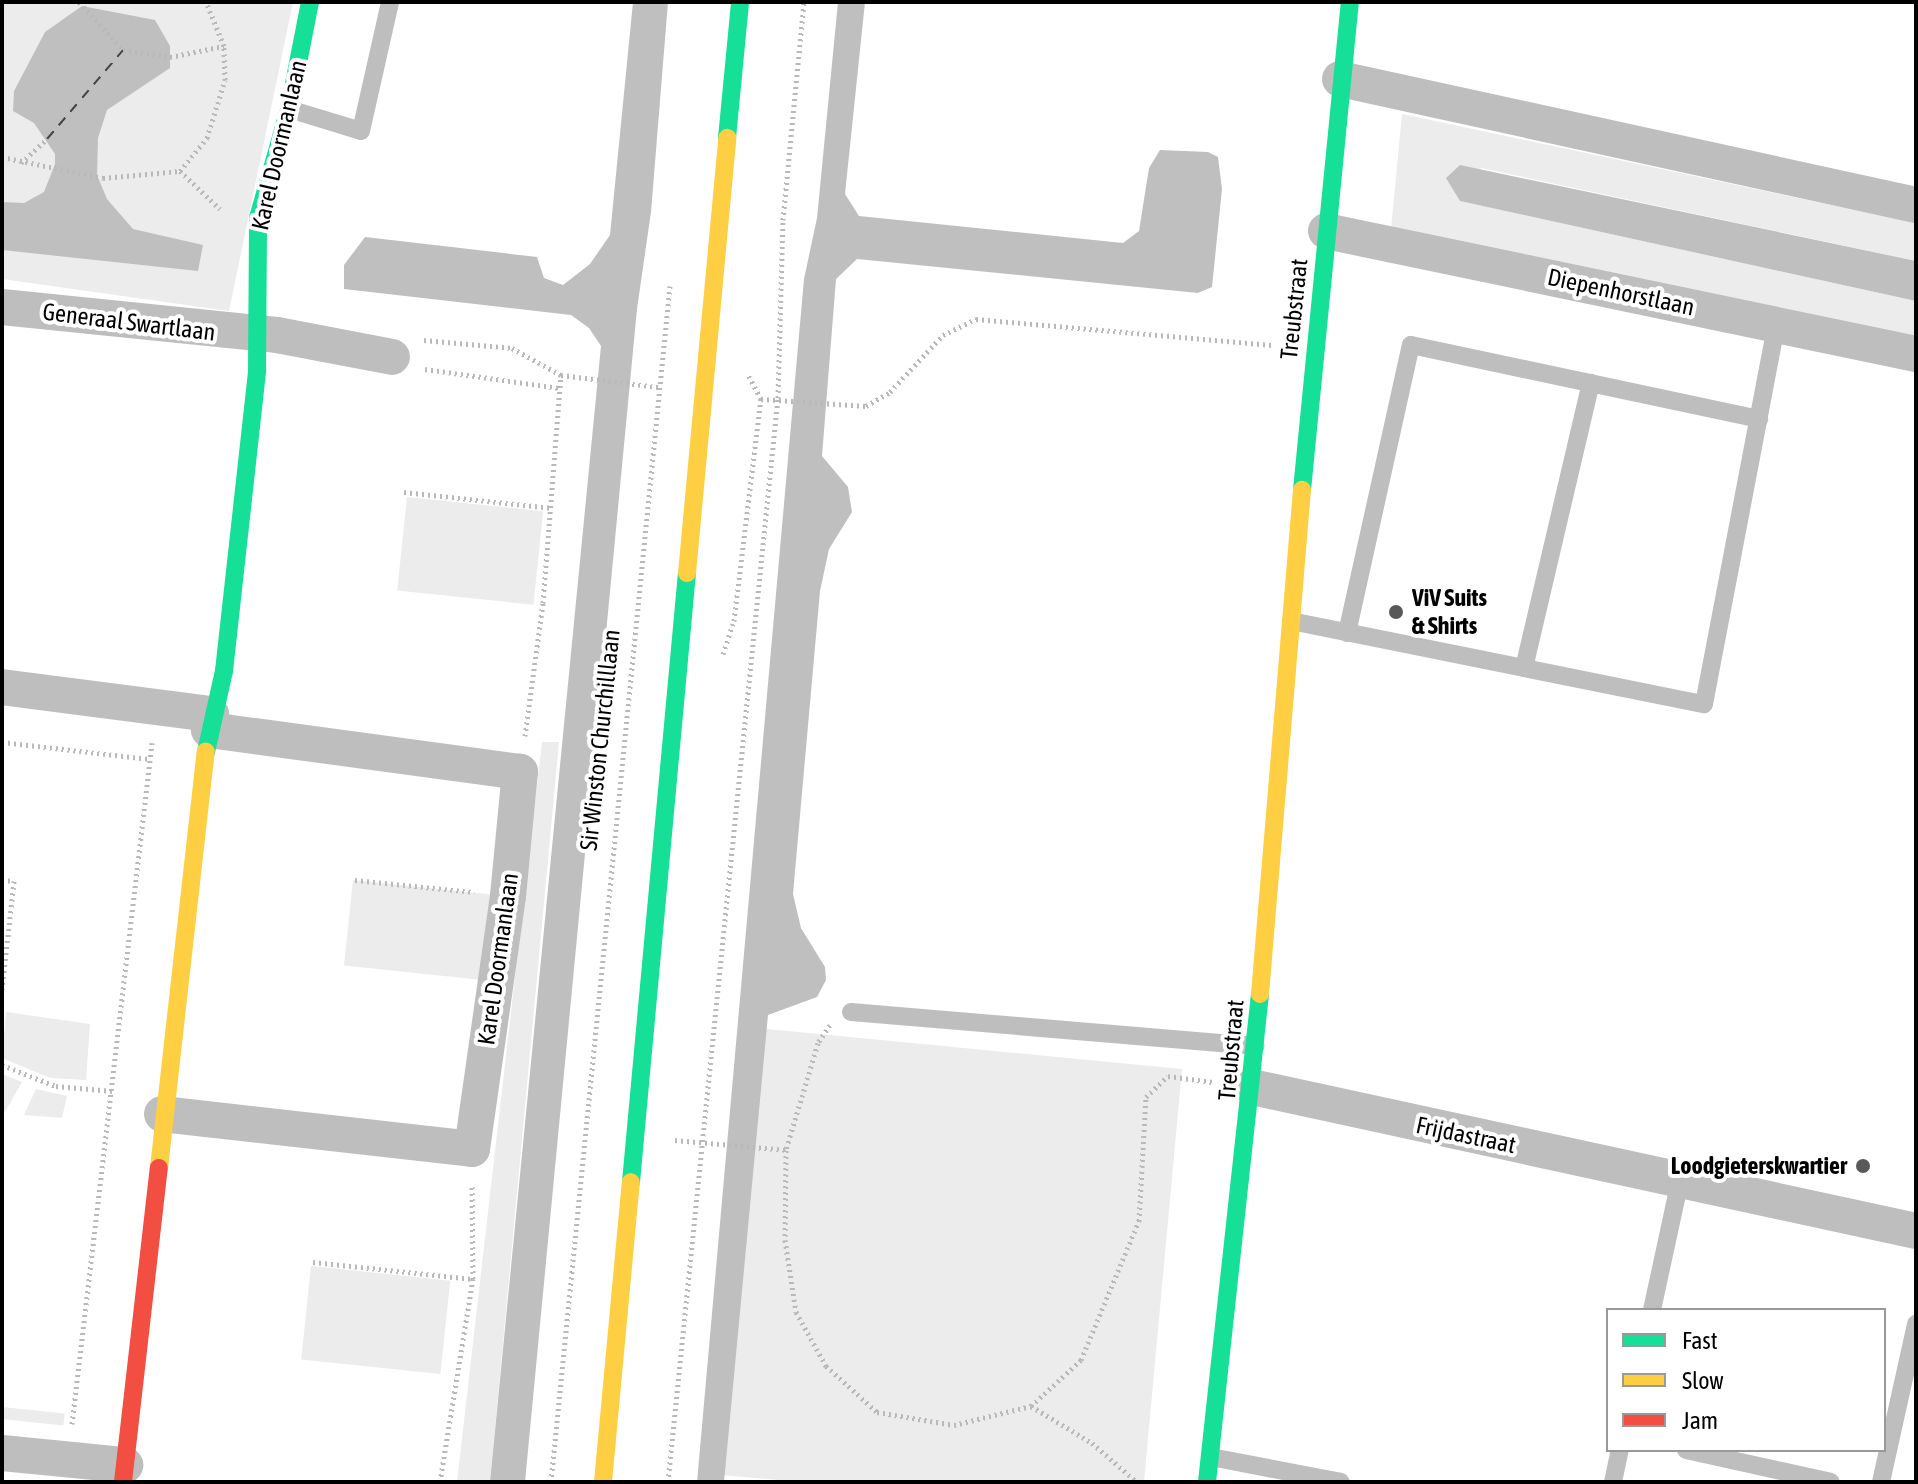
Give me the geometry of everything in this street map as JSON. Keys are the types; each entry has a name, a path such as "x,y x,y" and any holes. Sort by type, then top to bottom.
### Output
{"street":[{"name":"Karel Doormanlaan","path":"124,1474 162,1114 210,722 224,671 257,370 258,218 289,109 310,2"},
{"path":"603,1482 740,2"},
{"name":"Treubstraat","path":"1207,1482 1256,1046 1314,349 1350,2"},
{"path":"1340,79 1916,205"},
{"name":"Diepenhorstlaan","path":"1326,231 1916,354"},
{"name":"Generaal Swartlaan","path":"2,307 255,336"},
{"path":"255,336 277,335 392,357"},
{"path":"2,687 156,706 210,722 507,767 520,772"},
{"name":"Karel Doormanlaan","path":"472,1149 508,896 520,772"},
{"name":"Frijdastraat","path":"1252,1087 1916,1231"},
{"path":"162,1114 472,1149"},
{"path":"2,1453 68,1460 124,1474"}],"lane":[{"path":"289,109 361,131 390,2"},
{"path":"1291,621 1704,704 1776,325"},
{"path":"1347,633 1411,345 1759,419"},
{"path":"1524,668 1591,383"},
{"path":"851,1012 1256,1046"},
{"path":"1652,1308 1680,1181"},
{"path":"1881,1482 1916,1324"},
{"path":"1613,1482 1620,1452"},
{"path":"1695,1452 1831,1482"},
{"path":"1211,1457 1341,1482"}],"path":[{"path":"2,157 103,178 180,171 207,138 225,80 224,46 206,2"},
{"path":"668,1482 778,398 783,220 804,2"},
{"path":"80,4 123,50 170,57 224,46"},
{"path":"21,163 47,139"},
{"path":"180,171 229,214"},
{"name":"Sir Winston Churchilllaan","path":"551,1482 671,274"},
{"path":"761,399 866,406 878,399 943,335 976,319 1314,349"},
{"path":"392,357 423,340 512,348 561,375 583,381 658,387"},
{"path":"392,357 419,368 559,388"},
{"path":"520,772 552,508 561,375"},
{"path":"404,492 552,508"},
{"path":"68,1460 156,706"},
{"path":"2,742 150,759"},
{"path":"2,880 14,881 2,989"},
{"path":"355,880 508,896"},
{"path":"851,1012 832,1022 818,1043 786,1150 785,1240 796,1312 826,1366 877,1412 954,1425 1031,1406 1081,1360 1139,1221 1146,1097 1168,1076 1252,1087"},
{"path":"2,1065 56,1086 113,1091"},
{"path":"668,1139 786,1150"},
{"path":"440,1482 461,1375 473,1279 472,1149"},
{"path":"313,1262 473,1279"},
{"path":"1031,1406 1092,1443 1137,1482"}],"shaded area":[{"path":"2,2 293,2 229,311 2,279"},
{"path":"633,2 668,2 651,212 637,309 525,1482 490,1482 601,346 589,328 571,315 344,289 344,265 365,237 537,257 544,278 563,285 590,264 610,235"},
{"path":"838,2 865,2 845,194 859,216 1123,243 1139,231 1149,168 1160,150 1208,152 1218,157 1222,189 1212,287 1198,293 857,259 836,279 822,456 848,487 852,512 829,549 820,591 793,894 801,928 825,967 826,980 817,997 768,1015 724,1482 697,1482 804,279 817,218"},
{"path":"82,6 155,20 170,46 170,68 107,110 98,138 97,175 107,199 133,229 203,245 198,271 2,250 2,202 24,203 44,192 55,164 55,154 34,123 13,111 14,91 45,32"},
{"path":"1402,114 1916,223 1916,261 1481,168 1460,201 1916,301 1916,342 1391,229"},
{"path":"1460,165 1916,261 1916,301 1460,201 1446,178"},
{"path":"407,497 543,511 533,605 397,590"},
{"path":"542,742 559,742 490,1482 457,1482"},
{"path":"353,880 505,896 496,982 344,966"},
{"path":"6,1012 90,1024 86,1080 50,1078 2,1058"},
{"path":"756,1028 1182,1069 1144,1482 802,1482 720,1475"},
{"path":"2,1074 22,1082 5,1112 2,1111"},
{"path":"36,1089 67,1096 62,1118 24,1115"},
{"path":"311,1266 450,1281 440,1374 301,1359"},
{"path":"2,1407 65,1414 63,1426 2,1419"}],"ferry route":[{"path":"47,139 123,50"}],"traffic: fast":[{"path":"206,752 224,671 257,370 258,218 289,109 310,2"},
{"path":"727,138 740,2"},
{"path":"1302,490 1350,2"},
{"path":"631,1182 687,573"},
{"path":"1207,1482 1260,994"}],"traffic: slow":[{"path":"687,573 727,138"},
{"path":"1260,994 1302,490"},
{"path":"159,1168 206,752"},
{"path":"603,1482 631,1182"}],"traffic: jam":[{"path":"123,1482 159,1168"}],"place":[{"name":"ViV Suits & Shirts","path":"1396,612"},
{"name":"Loodgieterskwartier","path":"1863,1166"}]}
